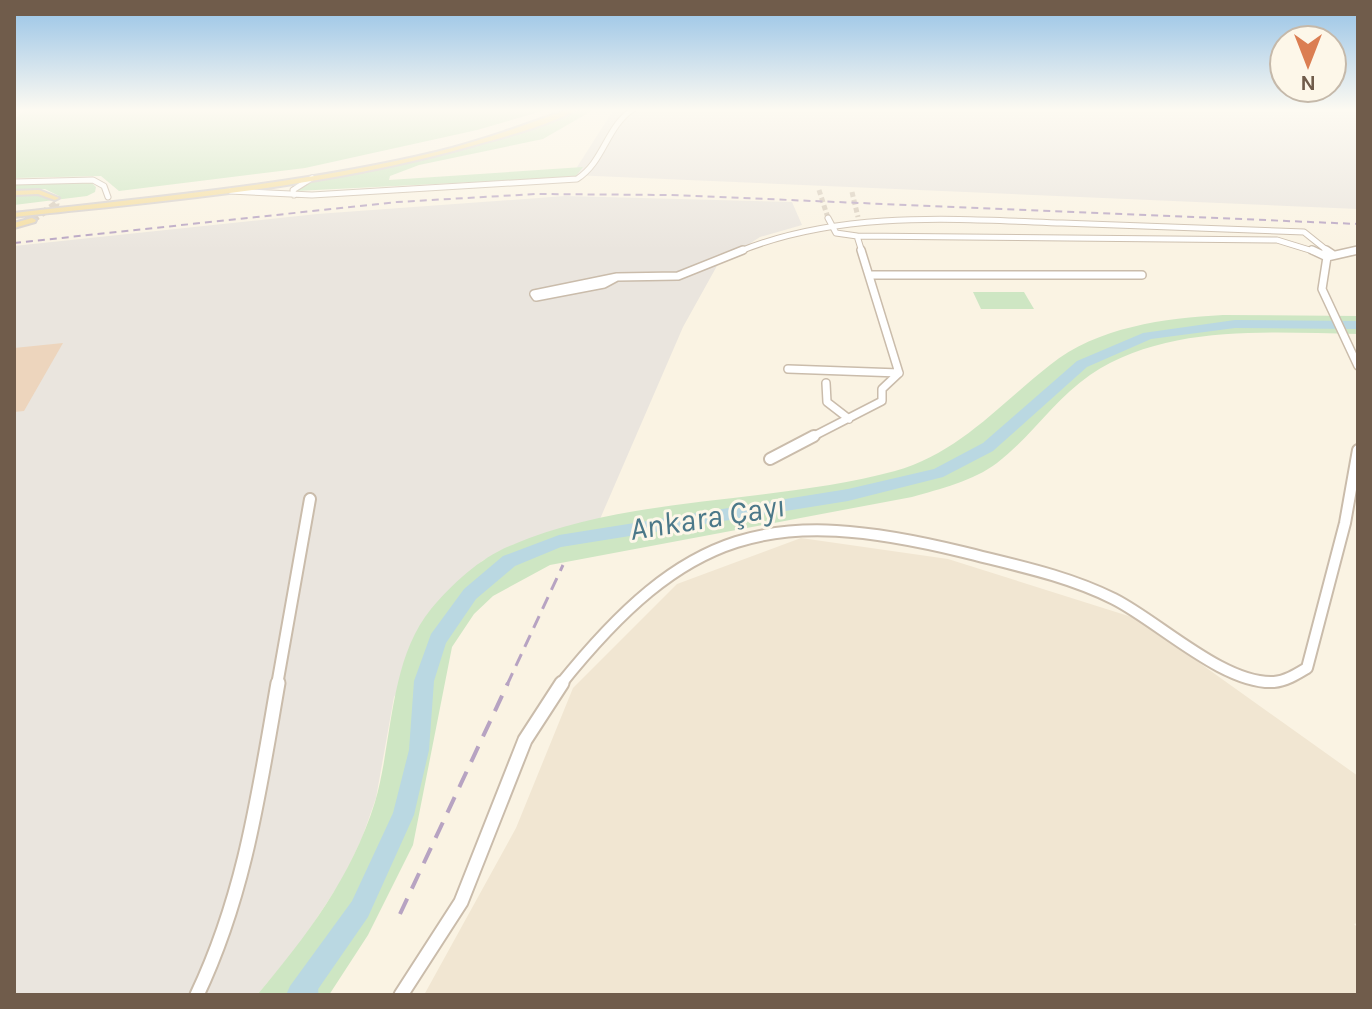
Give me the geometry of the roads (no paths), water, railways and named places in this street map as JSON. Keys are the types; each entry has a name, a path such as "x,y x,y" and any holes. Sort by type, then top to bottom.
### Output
{"main road":[{"path":"14,209 310,171 381,156"},
{"path":"14,215 312,178 413,156"},
{"path":"14,193 48,193 55,198"},
{"path":"14,226 32,220"}],"street":[{"path":"222,191 294,195 577,179 587,175 597,156"},
{"path":"294,195 293,190 312,178"},
{"path":"14,182 93,180 104,186 108,197"},
{"path":"617,277 604,284 536,297 534,294 617,277 678,276 746,246 830,221 979,220 1304,232 1330,256"},
{"path":"830,221 840,235 857,236 1277,240 1302,245 1330,256 1358,250"},
{"path":"857,236 899,373"},
{"path":"1330,256 1322,289 1358,366"},
{"path":"869,275 1142,275"},
{"path":"788,369 899,373"},
{"path":"770,459 882,401 882,389 899,373"},
{"path":"826,383 827,402 849,419"},
{"path":"401,995 467,889 536,721 561,686 631,610 680,567 729,544 791,530 839,528 898,536 1086,586 1141,613 1240,675 1273,682 1288,681 1307,668 1345,523 1358,450"},
{"path":"197,995 220,947 246,864 310,499"}],"waterway":[{"name":"Ankara Çayı","path":"299,995 360,909 403,815 419,750 424,681 438,640 470,594 509,561 559,541 848,495 938,473 988,447 1082,364 1148,336 1235,324 1358,325"},
{"path":"311,980 312,995"}],"tunnel":[{"path":"819,190 828,218"},
{"path":"852,192 858,217"},
{"path":"32,220 56,204 55,198"}],"railway":[{"path":"14,243 397,202 536,194 671,195 1358,224"},
{"path":"507,685 563,565"},
{"path":"400,914 508,683"}]}
